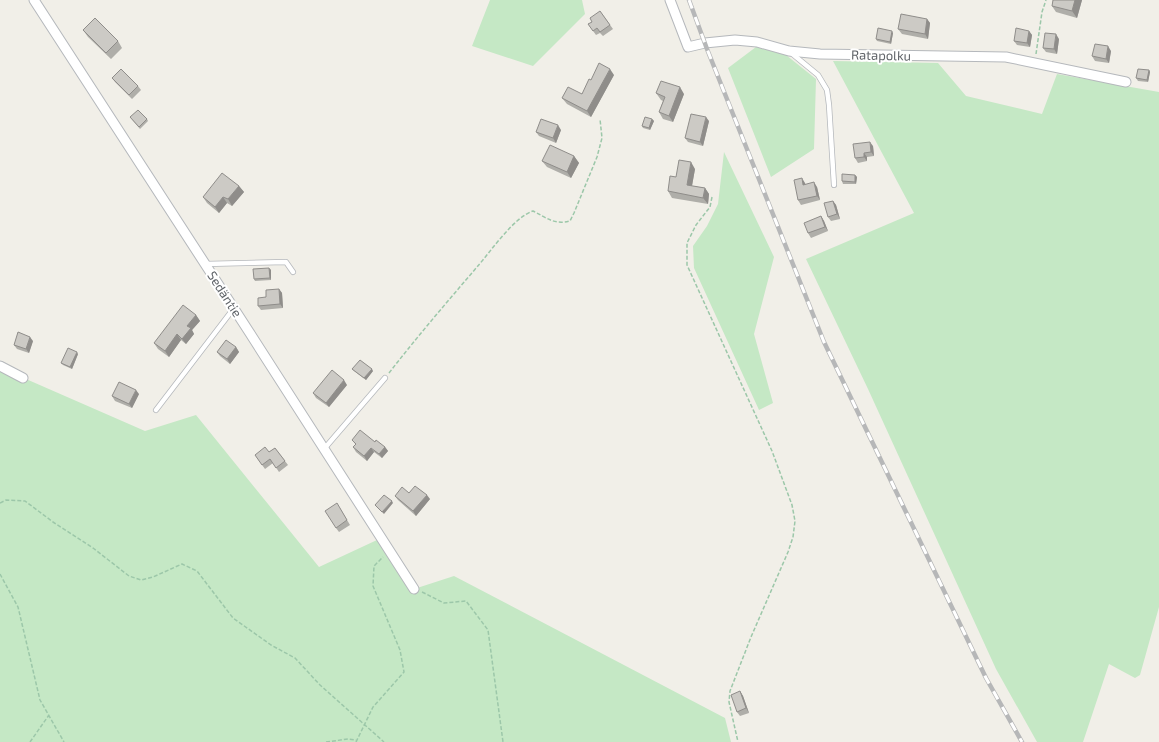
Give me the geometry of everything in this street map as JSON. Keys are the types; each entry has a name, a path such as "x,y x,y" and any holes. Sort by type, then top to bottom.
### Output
{"street":[{"name":"Sedäntie","path":"34,0 377,529 414,589"},
{"name":"Ratapolku","path":"670,0 688,48 704,43 735,40 757,42 789,51 820,54 1006,57 1126,82"},
{"path":"0,366 23,378"}],"lane":[{"path":"789,51 818,75 827,90 830,113 834,185"},
{"path":"205,264 286,262 293,272"},
{"path":"156,410 234,308"},
{"path":"324,449 385,378"}],"path":[{"path":"1033,63 1037,49 1042,12 1046,0"},
{"path":"385,378 418,336 512,226 525,214 533,211 554,222 562,223 570,221 597,157 602,138 600,119"},
{"path":"712,197 710,207 696,225 687,243 687,265 772,451 790,499 796,521 788,552 751,637 730,691 729,702 738,742"},
{"path":"0,503 6,500 25,501 53,522 94,548 129,576 141,580 153,577 182,564 197,571 232,618 271,645 295,658 320,685 384,742"},
{"path":"326,742 348,739 356,741 372,707 404,672 400,650 373,586 374,566 389,550"},
{"path":"0,574 18,607 40,700 64,742"},
{"path":"414,589 444,603 466,601 488,630 503,742"},
{"path":"30,742 49,715"}],"green space":[{"path":"490,0 582,0 585,14 533,66 472,46"},
{"path":"756,47 786,55 816,79 814,149 771,177 728,68"},
{"path":"833,61 938,63 966,96 1042,114 1057,74 1159,92 1159,607 1140,675 1135,678 1109,664 1083,742 1037,742 996,669 868,389 806,259 914,213"},
{"path":"724,152 774,257 754,334 773,403 759,410 694,268 693,246 707,226 718,204"},
{"path":"0,365 26,379 145,431 196,415 319,567 377,540 389,550 414,589 454,576 725,718 731,742 0,742"}],"building":[{"path":"1053,0 1075,0 1072,11 1052,6"},
{"path":"600,11 610,25 600,32 597,28 593,31 588,24 592,22 590,18"},
{"path":"901,14 927,19 925,34 898,29"},
{"path":"95,18 118,41 106,53 83,30"},
{"path":"878,28 892,31 890,42 876,39"},
{"path":"1016,28 1029,31 1027,43 1014,41"},
{"path":"1045,33 1056,34 1054,49 1043,48"},
{"path":"1095,44 1108,46 1106,59 1092,56"},
{"path":"599,63 610,69 587,111 562,98 568,87 582,94"},
{"path":"121,69 138,86 129,95 112,78"},
{"path":"1138,69 1149,70 1147,80 1136,78"},
{"path":"661,81 680,87 669,116 659,112 665,97 656,93"},
{"path":"138,110 147,119 139,127 130,117"},
{"path":"691,114 706,117 700,142 685,138"},
{"path":"645,117 652,119 649,128 642,126"},
{"path":"541,119 558,125 553,138 536,132"},
{"path":"870,142 871,152 864,153 864,157 855,158 853,144"},
{"path":"550,145 574,156 567,172 542,161"},
{"path":"679,160 691,162 687,185 705,188 703,198 668,191 670,176 676,177"},
{"path":"222,173 239,186 228,199 223,197 215,207 203,197"},
{"path":"842,174 855,175 855,182 842,181"},
{"path":"802,178 803,185 814,182 817,196 798,200 794,180"},
{"path":"833,201 837,214 828,217 824,203"},
{"path":"821,216 825,227 808,233 804,223"},
{"path":"269,268 270,278 254,279 253,269"},
{"path":"279,289 280,304 258,306 258,298 266,297 266,290"},
{"path":"183,305 196,315 187,326 191,328 182,339 177,334 165,351 154,343"},
{"path":"18,332 30,337 26,349 14,345"},
{"path":"226,340 236,347 227,359 217,352"},
{"path":"68,348 77,352 70,367 61,363"},
{"path":"360,360 372,369 364,378 352,369"},
{"path":"332,370 344,380 326,403 313,393"},
{"path":"119,382 136,390 129,404 112,396"},
{"path":"360,430 375,442 376,440 385,447 379,454 371,448 364,456 353,447 356,444 352,440"},
{"path":"265,447 269,452 275,448 285,461 276,468 270,459 262,465 255,455"},
{"path":"415,486 427,495 413,511 395,496 402,487 409,493"},
{"path":"384,495 392,501 382,512 375,505"},
{"path":"337,503 347,520 336,528 325,511"},
{"path":"740,691 746,708 737,712 731,695"}],"railway":[{"path":"689,0 707,49 824,342 986,678 1022,742"}]}
